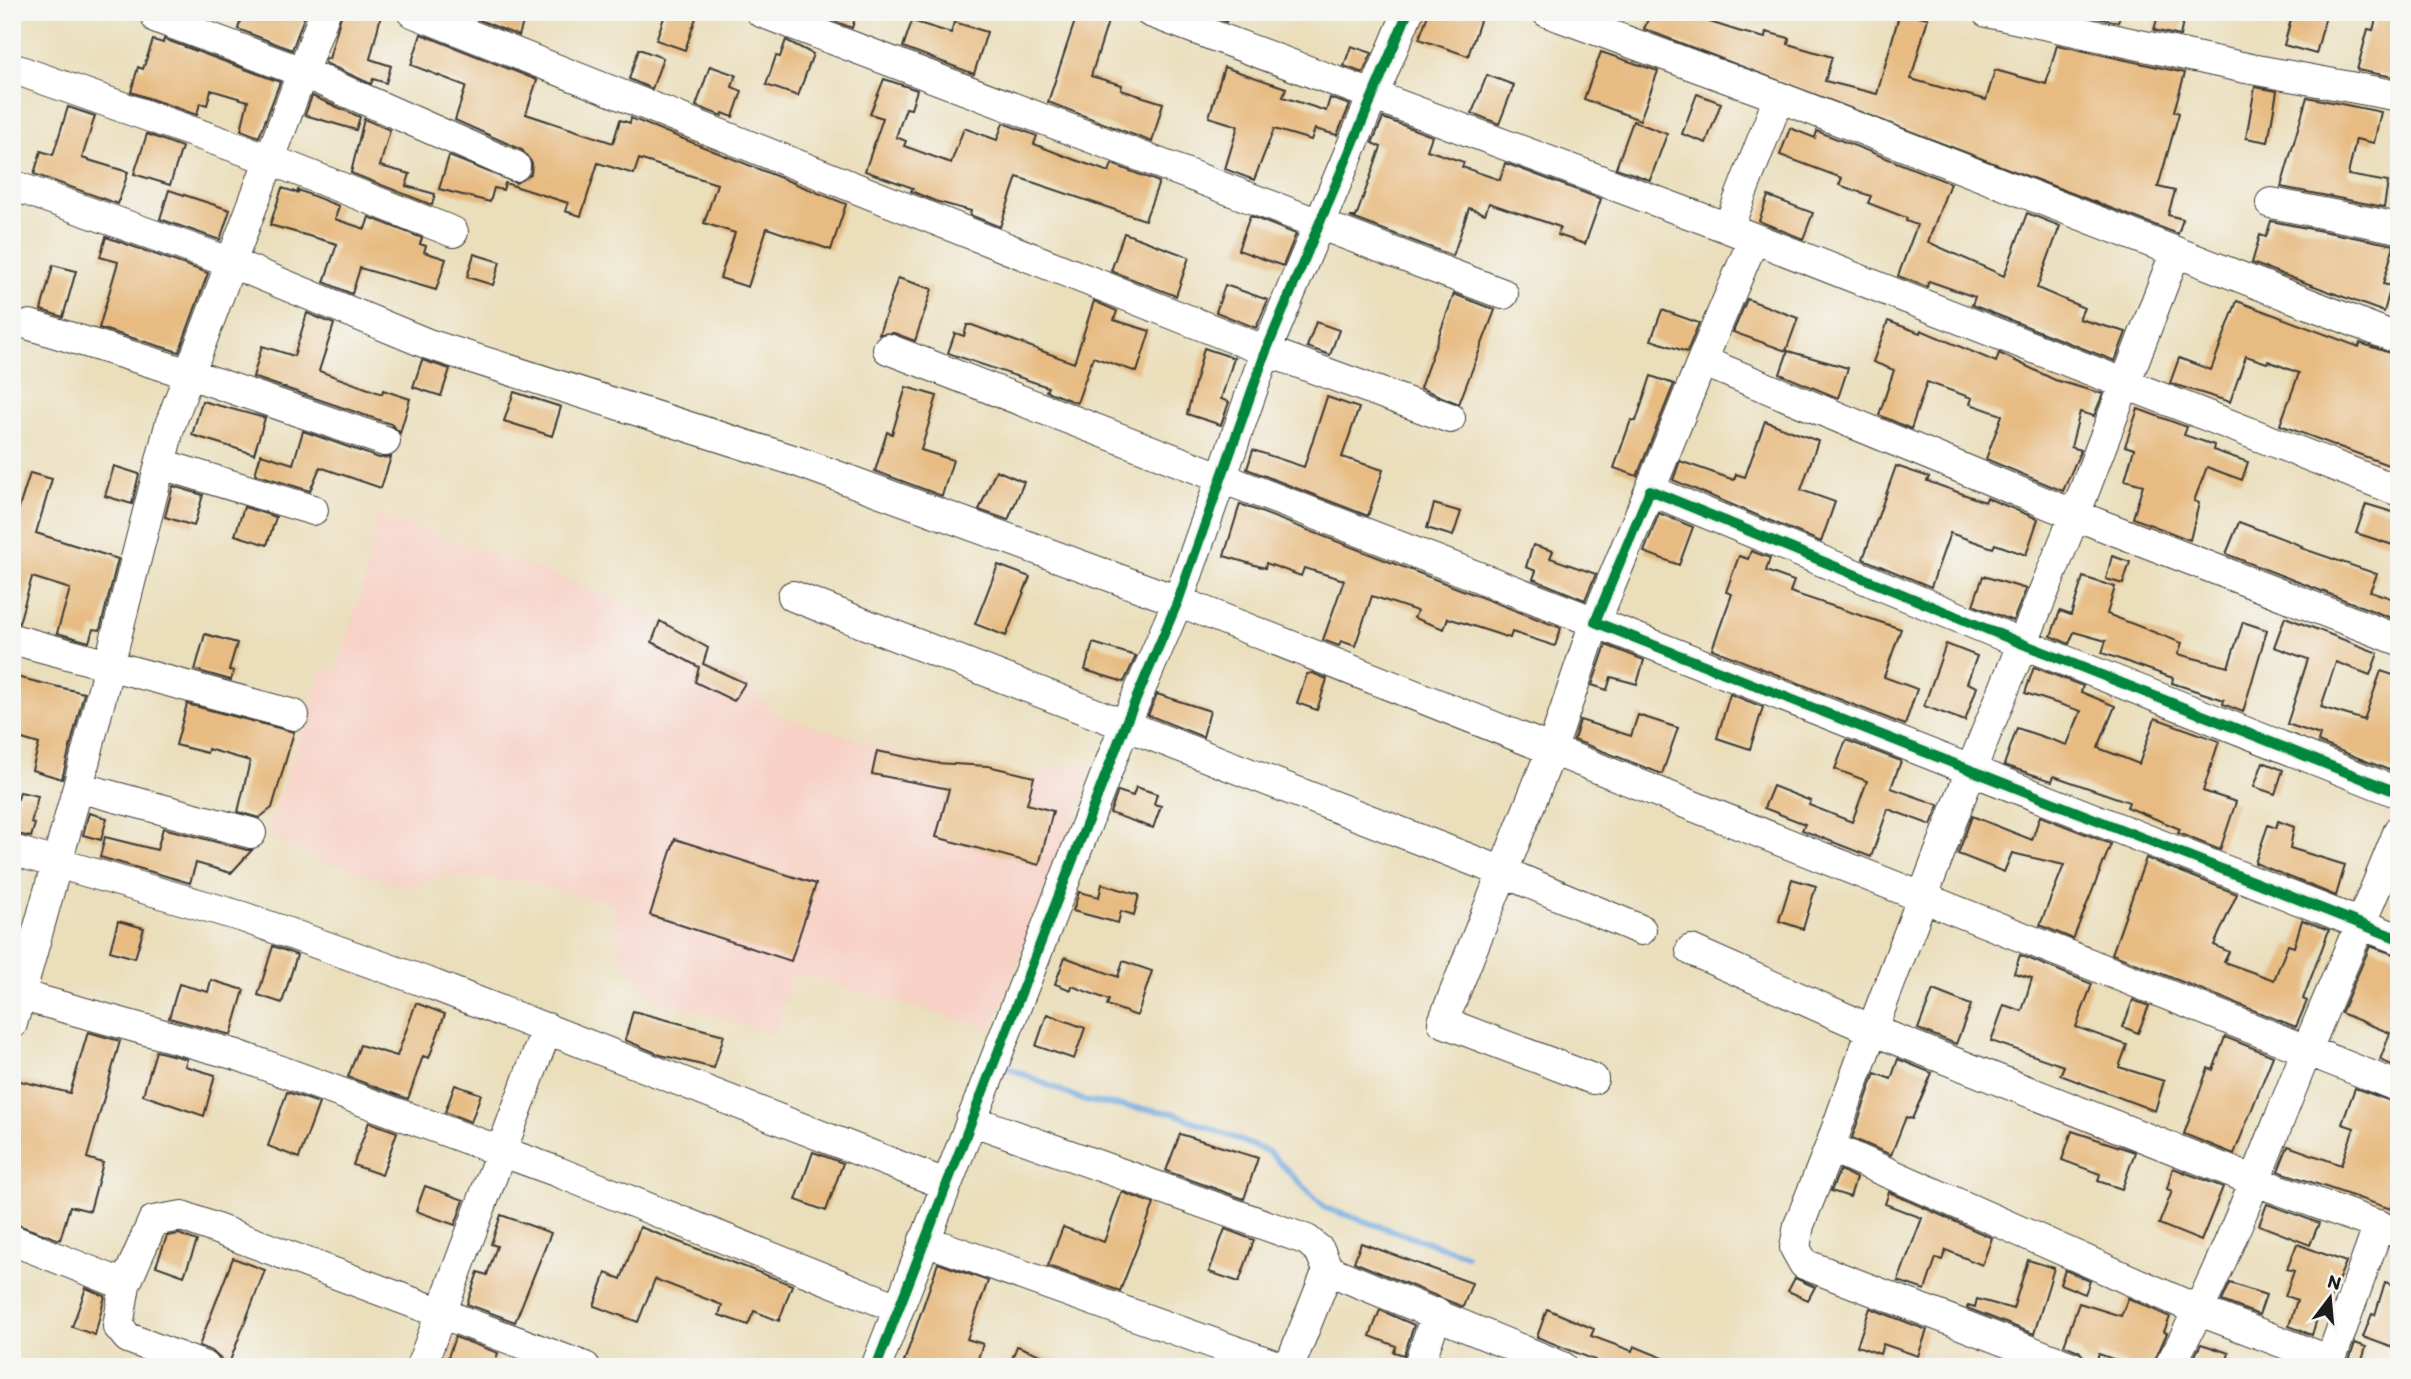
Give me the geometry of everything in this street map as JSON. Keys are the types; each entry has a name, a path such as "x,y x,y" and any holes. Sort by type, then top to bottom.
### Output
{"street":[{"path":"12,1024 17,994 57,863 110,666 170,425 325,12"},
{"path":"412,12 1266,351 1450,418"},
{"path":"761,12 1503,295"},
{"path":"1150,12 1741,233 2399,491"},
{"path":"885,1364 898,1308 1125,725 1178,601 1266,351 1408,12"},
{"path":"1547,12 1779,97 2399,339"},
{"path":"1987,12 2246,68 2399,96"},
{"path":"157,18 302,72 515,166"},
{"path":"12,68 269,159 453,232"},
{"path":"1593,1080 1443,1022 1552,749 1595,622 1702,361 1779,97"},
{"path":"12,185 232,263 428,344 796,461 1178,601 1552,749 1922,900 2399,1087"},
{"path":"2271,203 2399,228"},
{"path":"2071,1367 1804,1264 1795,1248 1799,1225 1971,770 2075,515 2175,253"},
{"path":"30,326 190,374 385,441"},
{"path":"888,349 1595,622 2399,939"},
{"path":"1702,361 2075,515 2399,640"},
{"path":"161,464 313,510"},
{"path":"1650,490 2023,644 2399,793"},
{"path":"793,596 1503,872 1641,930"},
{"path":"12,639 294,715"},
{"path":"78,787 251,833"},
{"path":"2169,1367 2200,1311 2306,1052 2363,925 2399,830"},
{"path":"12,850 243,917 547,1028 945,1184"},
{"path":"1691,950 1872,1030 2255,1181 2389,1229 2330,1364 2200,1311 1830,1147"},
{"path":"17,994 237,1055 502,1152 898,1308"},
{"path":"421,1367 547,1028"},
{"path":"971,1120 1307,1240 1320,1251 1328,1270 1289,1367"},
{"path":"205,1367 128,1338 118,1326 125,1285 153,1221 166,1216 182,1216 585,1367"},
{"path":"12,1240 125,1285"},
{"path":"924,1240 1280,1367"},
{"path":"1328,1270 1437,1313 1554,1365"},
{"path":"1418,1367 1437,1313"}],"shaded area":[{"path":"376,514 567,579 659,619 708,648 704,662 748,683 774,714 936,763 988,766 1034,777 1063,765 1094,766 992,1029 793,973 774,1035 656,998 619,956 613,905 521,881 442,876 411,888 320,860 266,836 322,669 337,670 369,564"}],"building":[{"path":"243,12 306,12 292,50 238,29"},
{"path":"342,12 382,12 370,59 391,66 386,83 373,79 371,84 325,63 326,58 329,59"},
{"path":"460,12 526,12 519,36"},
{"path":"666,12 698,12 685,50 656,40"},
{"path":"811,12 857,12 852,28"},
{"path":"1078,12 1111,12 1091,76 1122,85 1121,90 1163,103 1152,142 1048,102"},
{"path":"1212,12 1229,12 1226,22 1211,16"},
{"path":"1429,12 1483,12 1468,56 1419,39"},
{"path":"1651,12 1689,12 1688,15 1738,31 1765,38 1766,32 1789,38 1788,44 1832,57 1825,81 1877,94 1900,12 1928,18 1911,79 1986,100 1995,70 2046,84 2057,45 2185,73 2174,111 2179,113 2158,187 2175,191 2168,215 2183,219 2178,234 1644,29"},
{"path":"2094,12 2121,12 2118,22 2093,17"},
{"path":"2159,12 2184,18 2180,36 2154,30"},
{"path":"2293,12 2327,12 2316,54 2284,45"},
{"path":"2378,12 2399,12 2399,78 2357,70 2368,29 2373,30"},
{"path":"912,21 951,33 954,22 987,32 974,74 903,47"},
{"path":"421,34 537,80 526,114 613,143 620,120 630,123 631,118 846,204 831,250 767,228 748,287 720,278 735,233 704,223 717,184 639,159 634,174 598,163 581,216 565,211 568,203 505,183 503,190 494,188 490,202 439,189 449,156 516,183 531,174 532,163 522,150 455,120 466,86 411,65"},
{"path":"164,39 280,82 259,137 241,130 248,101 211,90 207,105 200,103 197,115 131,92 138,67 143,69 153,40 163,43"},
{"path":"786,40 813,54 798,96 766,85 776,56 780,57"},
{"path":"1351,46 1372,53 1363,73 1344,66"},
{"path":"639,49 663,58 652,89 629,79"},
{"path":"1601,52 1658,71 1640,120 1584,99"},
{"path":"710,66 736,75 732,87 742,91 733,117 723,113 722,116 696,106"},
{"path":"1224,67 1286,88 1283,97 1326,111 1330,98 1350,105 1337,135 1315,129 1311,140 1274,129 1254,180 1225,169 1238,126 1209,117"},
{"path":"1487,75 1514,85 1499,124 1472,113"},
{"path":"884,79 917,90 911,109 906,108 896,137 906,141 904,146 951,163 964,128 997,140 1003,123 1037,136 1034,144 1067,157 1109,172 1112,164 1159,182 1145,220 1017,177 1000,227 970,215 971,211 935,201 911,191 913,188 865,171 883,118 870,114"},
{"path":"2255,87 2277,91 2268,142 2246,138"},
{"path":"1697,94 1721,103 1706,143 1682,134"},
{"path":"312,96 360,117 356,130 305,115"},
{"path":"2307,97 2381,112 2374,143 2356,139 2348,175 2388,182 2384,207 2281,187"},
{"path":"68,107 95,116 82,158 128,172 118,204 34,174 41,151 53,155"},
{"path":"1383,118 1432,136 1427,150 1464,162 1462,167 1500,180 1505,163 1601,199 1585,244 1558,235 1560,227 1489,203 1485,214 1469,208 1453,256 1350,217 1356,217 1381,147 1372,143"},
{"path":"364,119 390,130 380,166 410,174 406,186 435,194 432,205 351,173"},
{"path":"1633,121 1667,134 1650,180 1616,168"},
{"path":"1790,128 1815,138 1817,131 1950,183 1928,242 2004,276 2027,213 2060,226 2037,288 2084,308 2079,319 2126,332 2115,361 1972,305 1975,297 1929,281 1927,287 1898,276 1917,225 1906,221 1907,218 1868,203 1871,196 1839,185 1842,178 1780,155"},
{"path":"147,134 182,147 170,185 134,174"},
{"path":"282,188 298,193 298,190 339,206 335,219 365,229 369,217 422,238 420,244 426,246 424,252 446,259 436,290 360,268 352,294 324,282 337,244 270,225"},
{"path":"169,190 230,210 220,240 160,219"},
{"path":"1768,196 1813,213 1803,239 1759,221"},
{"path":"1250,216 1296,234 1283,266 1238,250"},
{"path":"2271,221 2394,245 2383,284 2391,286 2384,312 2252,263 2260,235 2266,237"},
{"path":"1124,233 1189,257 1176,296 1111,271"},
{"path":"106,237 208,273 179,352 99,328 118,262 100,257"},
{"path":"474,254 500,262 493,285 467,277"},
{"path":"53,265 76,271 63,317 41,310"},
{"path":"898,278 932,289 915,341 894,333 879,334"},
{"path":"1225,285 1268,300 1256,328 1216,312"},
{"path":"1454,294 1495,310 1459,404 1420,388"},
{"path":"1747,299 1798,318 1786,351 1733,332"},
{"path":"1094,301 1117,311 1114,320 1150,331 1137,372 1093,357 1077,403 1046,391 1048,387 948,353 955,333 964,336 967,325 972,325 1074,363"},
{"path":"2237,301 2359,347 2360,343 2399,356 2399,469 2280,425 2299,373 2268,361 2267,363 2246,356 2230,402 2170,383 2179,358 2211,370"},
{"path":"1662,310 1699,323 1687,352 1651,340"},
{"path":"307,313 334,324 319,371 382,394 383,390 410,399 400,433 391,424 253,377 262,346 294,356"},
{"path":"1888,321 1920,333 1921,330 1996,362 1999,353 2055,380 2103,394 2094,416 2080,412 2071,447 2081,450 2063,491 1986,459 2002,415 1970,404 1972,398 1927,382 1911,429 1879,415 1894,370 1873,362"},
{"path":"1316,322 1339,330 1330,355 1307,347"},
{"path":"1204,348 1234,358 1221,399 1229,402 1221,425 1187,414"},
{"path":"1788,351 1848,368 1838,398 1780,374"},
{"path":"422,360 450,369 441,396 413,387"},
{"path":"1651,376 1674,384 1637,476 1614,468 1631,420 1636,421"},
{"path":"906,387 937,396 921,450 953,460 942,496 875,471 887,432 892,434"},
{"path":"514,392 561,407 552,436 504,421"},
{"path":"1327,397 1359,408 1342,457 1383,470 1368,516 1247,469 1253,450 1304,467"},
{"path":"202,401 265,418 254,454 192,435"},
{"path":"2138,409 2187,427 2184,435 2214,445 2213,450 2248,462 2242,480 2207,467 2194,501 2199,503 2190,540 2133,518 2143,485 2125,480 2134,449 2125,446"},
{"path":"1765,421 1818,441 1801,490 1835,502 1821,542 1673,480 1680,461 1734,480 1736,474 1745,477"},
{"path":"303,431 379,458 391,457 381,488 320,467 310,491 255,474 261,454 293,464"},
{"path":"114,466 139,474 132,504 105,496"},
{"path":"1896,466 1929,477 1927,481 1985,502 1987,498 2038,519 2026,555 1995,544 1993,548 1950,533 1931,587 1863,559"},
{"path":"996,470 1024,482 1008,520 979,510"},
{"path":"30,473 52,479 36,533 118,559 100,630 93,629 89,642 57,633 70,589 32,577 19,623 12,622 12,530"},
{"path":"173,486 203,495 194,526 165,517"},
{"path":"1240,504 1561,628 1555,646 1512,632 1510,638 1448,618 1444,629 1414,618 1417,611 1372,596 1355,646 1341,641 1339,646 1323,640 1344,580 1304,568 1301,576 1266,563 1265,568 1224,556"},
{"path":"1434,504 1461,512 1453,536 1427,528"},
{"path":"2366,504 2399,514 2399,547 2356,533"},
{"path":"244,507 276,517 267,545 235,535"},
{"path":"1659,513 1693,527 1679,565 1644,552"},
{"path":"2239,522 2302,546 2301,548 2377,574 2370,591 2399,601 2399,621 2226,554"},
{"path":"1533,545 1553,551 1550,558 1596,574 1585,600 1533,579 1536,571 1526,567"},
{"path":"1751,551 1770,558 1766,571 1794,581 1790,592 1901,629 1884,677 1917,689 1905,725 1712,649 1732,594 1726,592 1739,556 1748,559"},
{"path":"2112,556 2130,562 2123,584 2106,579"},
{"path":"998,565 1030,577 1006,636 975,624"},
{"path":"1983,576 2026,589 2013,621 1973,605"},
{"path":"2083,577 2115,587 2107,614 2182,643 2178,654 2228,667 2243,622 2267,630 2243,712 2223,704 2224,700 2172,683 2173,678 2102,653 2106,641 2074,632 2069,644 2051,636 2060,611 2071,615"},
{"path":"2285,617 2378,653 2370,675 2336,662 2321,707 2364,720 2381,671 2399,677 2399,774 2318,742 2320,735 2287,724 2308,659 2274,647"},
{"path":"660,621 708,648 703,664 745,683 734,701 695,682 699,667 652,642"},
{"path":"205,634 237,643 229,670 234,671 231,680 195,670"},
{"path":"1093,643 1136,656 1124,682 1085,670"},
{"path":"1946,644 1977,656 1967,683 1977,687 1965,721 1924,706"},
{"path":"1606,645 1644,660 1637,684 1611,677 1607,690 1592,685"},
{"path":"2034,667 2083,686 2081,692 2115,706 2098,748 2139,764 2155,718 2219,741 2203,791 2236,802 2220,850 2178,833 2180,829 2127,807 2129,802 2054,776 2052,781 2004,765 2017,728 2067,745 2081,711 2025,693"},
{"path":"1312,673 1327,679 1317,710 1297,703 1307,674"},
{"path":"12,676 84,693 62,779 32,770 39,744 12,736"},
{"path":"1157,694 1210,711 1203,737 1148,715"},
{"path":"1730,694 1763,707 1750,749 1717,738"},
{"path":"187,704 294,732 272,808 259,818 238,812 250,761 208,749 207,753 176,745"},
{"path":"1638,715 1678,728 1662,774 1574,740 1580,720 1631,736"},
{"path":"1846,740 1901,761 1891,788 1939,805 1931,825 1888,809 1871,857 1802,830 1805,824 1764,808 1773,786 1811,801 1809,805 1852,822 1867,781 1835,769"},
{"path":"877,751 936,763 988,766 1034,777 1027,804 1053,811 1039,865 936,837 949,789 872,774"},
{"path":"2263,762 2283,770 2275,794 2254,787"},
{"path":"1136,787 1157,794 1154,804 1161,806 1153,828 1110,813 1118,791 1133,796"},
{"path":"20,792 38,796 31,823 35,824 31,837 12,833 12,797 18,799"},
{"path":"89,813 107,818 101,840 83,835"},
{"path":"1972,816 2032,840 2040,816 2111,844 2073,939 2040,925 2064,865 2012,853 2004,872 1958,854"},
{"path":"2278,821 2294,827 2290,848 2345,865 2336,896 2255,863 2268,825 2276,828"},
{"path":"163,828 252,850 231,873 196,863 190,883 100,857 105,837 157,850"},
{"path":"675,839 816,884 791,961 650,915"},
{"path":"2146,858 2237,894 2214,945 2229,952 2224,962 2274,980 2288,945 2294,947 2302,920 2329,930 2303,999 2307,1001 2296,1027 2112,954"},
{"path":"1792,879 1816,886 1803,929 1779,921"},
{"path":"1102,884 1139,895 1134,915 1121,911 1118,923 1073,911 1079,892 1099,897"},
{"path":"118,921 144,928 135,958 110,951"},
{"path":"273,946 297,955 282,1003 258,995"},
{"path":"2370,946 2399,956 2399,1068 2380,1060 2390,1033 2341,1013"},
{"path":"2020,955 2092,984 2076,1027 2127,1045 2119,1067 2164,1081 2155,1111 2060,1075 2064,1066 1991,1041 2004,1005 2022,1011 2032,978 2014,973"},
{"path":"1065,957 1118,977 1123,961 1152,971 1137,1016 1107,1005 1109,1000 1072,986 1071,990 1055,984"},
{"path":"211,980 244,990 231,1035 169,1018 179,984 208,992"},
{"path":"1933,990 1971,1005 1956,1044 1918,1029"},
{"path":"2133,1000 2149,1006 2138,1033 2123,1027"},
{"path":"416,1003 445,1014 429,1058 423,1056 408,1099 348,1077 360,1045 397,1056"},
{"path":"633,1011 724,1035 714,1068 661,1055 625,1040"},
{"path":"1047,1014 1085,1028 1074,1059 1036,1046"},
{"path":"88,1032 120,1041 87,1158 103,1163 90,1211 70,1206 60,1240 12,1223 12,1079 70,1093"},
{"path":"2225,1037 2273,1056 2234,1154 2184,1134 2208,1068 2213,1070"},
{"path":"156,1051 187,1059 185,1066 215,1075 204,1116 143,1095"},
{"path":"1898,1059 1932,1073 1912,1119 1906,1117 1891,1155 1852,1138 1875,1073 1891,1079"},
{"path":"455,1085 481,1094 471,1122 445,1112"},
{"path":"2355,1088 2399,1104 2399,1185 2391,1209 2278,1171 2288,1146 2341,1165 2354,1128 2342,1124"},
{"path":"287,1092 319,1103 299,1158 268,1146"},
{"path":"369,1122 397,1132 382,1175 353,1165"},
{"path":"2072,1131 2135,1152 2122,1189 2098,1181 2100,1174 2062,1160"},
{"path":"1180,1134 1258,1158 1244,1199 1166,1171"},
{"path":"813,1152 843,1163 826,1211 796,1200"},
{"path":"2173,1168 2223,1187 2201,1241 2159,1224 2172,1191 2167,1189"},
{"path":"1840,1170 1856,1178 1850,1197 1831,1191"},
{"path":"425,1186 464,1200 455,1225 416,1211"},
{"path":"1122,1192 1154,1204 1120,1291 1048,1266 1063,1227 1104,1242"},
{"path":"1889,1192 1992,1238 1982,1265 1946,1250 1942,1260 1936,1258 1925,1290 1898,1281 1922,1218 1885,1204"},
{"path":"2267,1204 2319,1223 2310,1245 2259,1225"},
{"path":"501,1215 551,1233 515,1322 467,1304 478,1272 487,1275 497,1246 491,1244"},
{"path":"640,1227 792,1285 779,1321 754,1311 748,1325 719,1315 722,1305 655,1279 638,1322 594,1306 606,1273 621,1279"},
{"path":"1225,1229 1254,1240 1239,1282 1209,1272"},
{"path":"179,1234 197,1241 184,1276 156,1266 167,1236"},
{"path":"1361,1243 1472,1283 1463,1307 1354,1262"},
{"path":"2297,1244 2346,1262 2325,1311 2320,1309 2312,1335 2289,1326 2297,1300 2285,1296 2294,1271 2287,1269"},
{"path":"233,1258 265,1270 228,1366 212,1351 199,1346"},
{"path":"2028,1260 2054,1268 2034,1334 1967,1308 1968,1305 1975,1307 1977,1299 2013,1309"},
{"path":"938,1263 988,1281 967,1339 983,1344 975,1367 916,1367 904,1362"},
{"path":"2065,1270 2090,1281 2085,1294 2060,1284"},
{"path":"1795,1278 1815,1287 1808,1300 1788,1291"},
{"path":"2385,1282 2399,1287 2399,1350 2363,1337 2372,1314 2375,1315"},
{"path":"2230,1283 2266,1295 2259,1315 2222,1301"},
{"path":"86,1288 105,1296 95,1335 72,1327"},
{"path":"2128,1298 2170,1317 2164,1332 2167,1333 2152,1367 2135,1367 2099,1354 2095,1364 2088,1362 2079,1351 2064,1345 2079,1303 2121,1316"},
{"path":"1870,1308 1927,1330 1918,1356 1883,1344 1880,1354 1857,1346"},
{"path":"1547,1309 1594,1329 1591,1336 1632,1351 1634,1346 1685,1367 1593,1367 1595,1360 1537,1337"},
{"path":"1380,1310 1414,1325 1404,1355 1394,1352 1396,1346 1370,1336"},
{"path":"455,1337 498,1353 494,1367 457,1367 446,1363"},
{"path":"2355,1343 2366,1347 2360,1367 2347,1367"},
{"path":"2201,1344 2229,1353 2225,1367 2189,1367"},
{"path":"1017,1346 1068,1365 1009,1367"}],"waterway":[{"path":"1003,1070 1004,1066 1085,1101 1173,1113 1269,1152 1325,1208 1466,1255"}],"cycle path":[{"path":"876,1367 1125,725 1178,601 1266,351 1408,12"},
{"path":"2399,793 2023,644 1650,490 1595,622 2399,939"}]}
